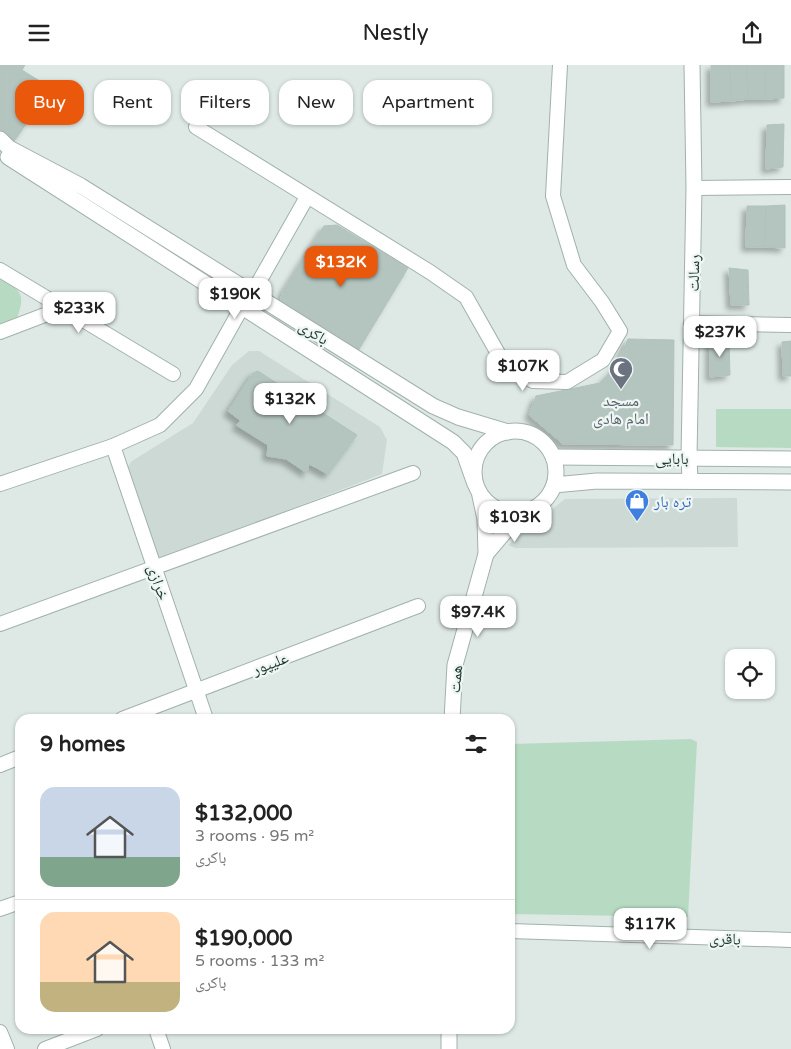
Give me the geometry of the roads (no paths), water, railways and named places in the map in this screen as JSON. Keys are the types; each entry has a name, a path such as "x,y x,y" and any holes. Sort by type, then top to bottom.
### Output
{"street":[{"path":"196,127 430,272 466,297 504,364 533,381 567,382 603,360 620,331 602,302 574,265 553,196 560,65"},
{"name":"رسالت","path":"690,480 694,188 692,65"},
{"name":"باکری","path":"0,139 9,148 81,186 434,406 458,417 508,432"},
{"name":"باکری","path":"0,153 453,442 464,453 478,490"},
{"path":"694,188 791,187"},
{"path":"0,484 112,446 160,425 196,389 307,197"},
{"path":"0,270 173,373"},
{"path":"0,332 63,308"},
{"path":"692,323 791,325"},
{"path":"508,432 522,432 535,437 546,446 553,457 556,471 554,485 548,497 539,506 527,512 508,528 486,554 485,519 478,490 475,463 484,445 495,436 508,432"},
{"name":"خرازی","path":"112,446 204,714"},
{"name":"بابایی","path":"553,457 791,459"},
{"path":"0,624 413,473"},
{"name":"بابایی","path":"554,485 597,481 791,482"},
{"path":"478,490 489,505 501,511 514,514 527,512"},
{"name":"همت","path":"452,714 454,665 486,554"},
{"name":"علیپور","path":"135,714 418,606"},
{"path":"0,765 15,759"},
{"path":"0,909 15,904"},
{"name":"باقری","path":"515,931 791,940"},
{"path":"0,1032 7,1049"},
{"path":"45,1049 84,1034"},
{"path":"158,1034 163,1049"},
{"path":"449,1034 449,1049"}],"place":[{"name":"مسجد امام هادی","path":"621,390"},
{"name":"تره بار","path":"637,522"}]}
